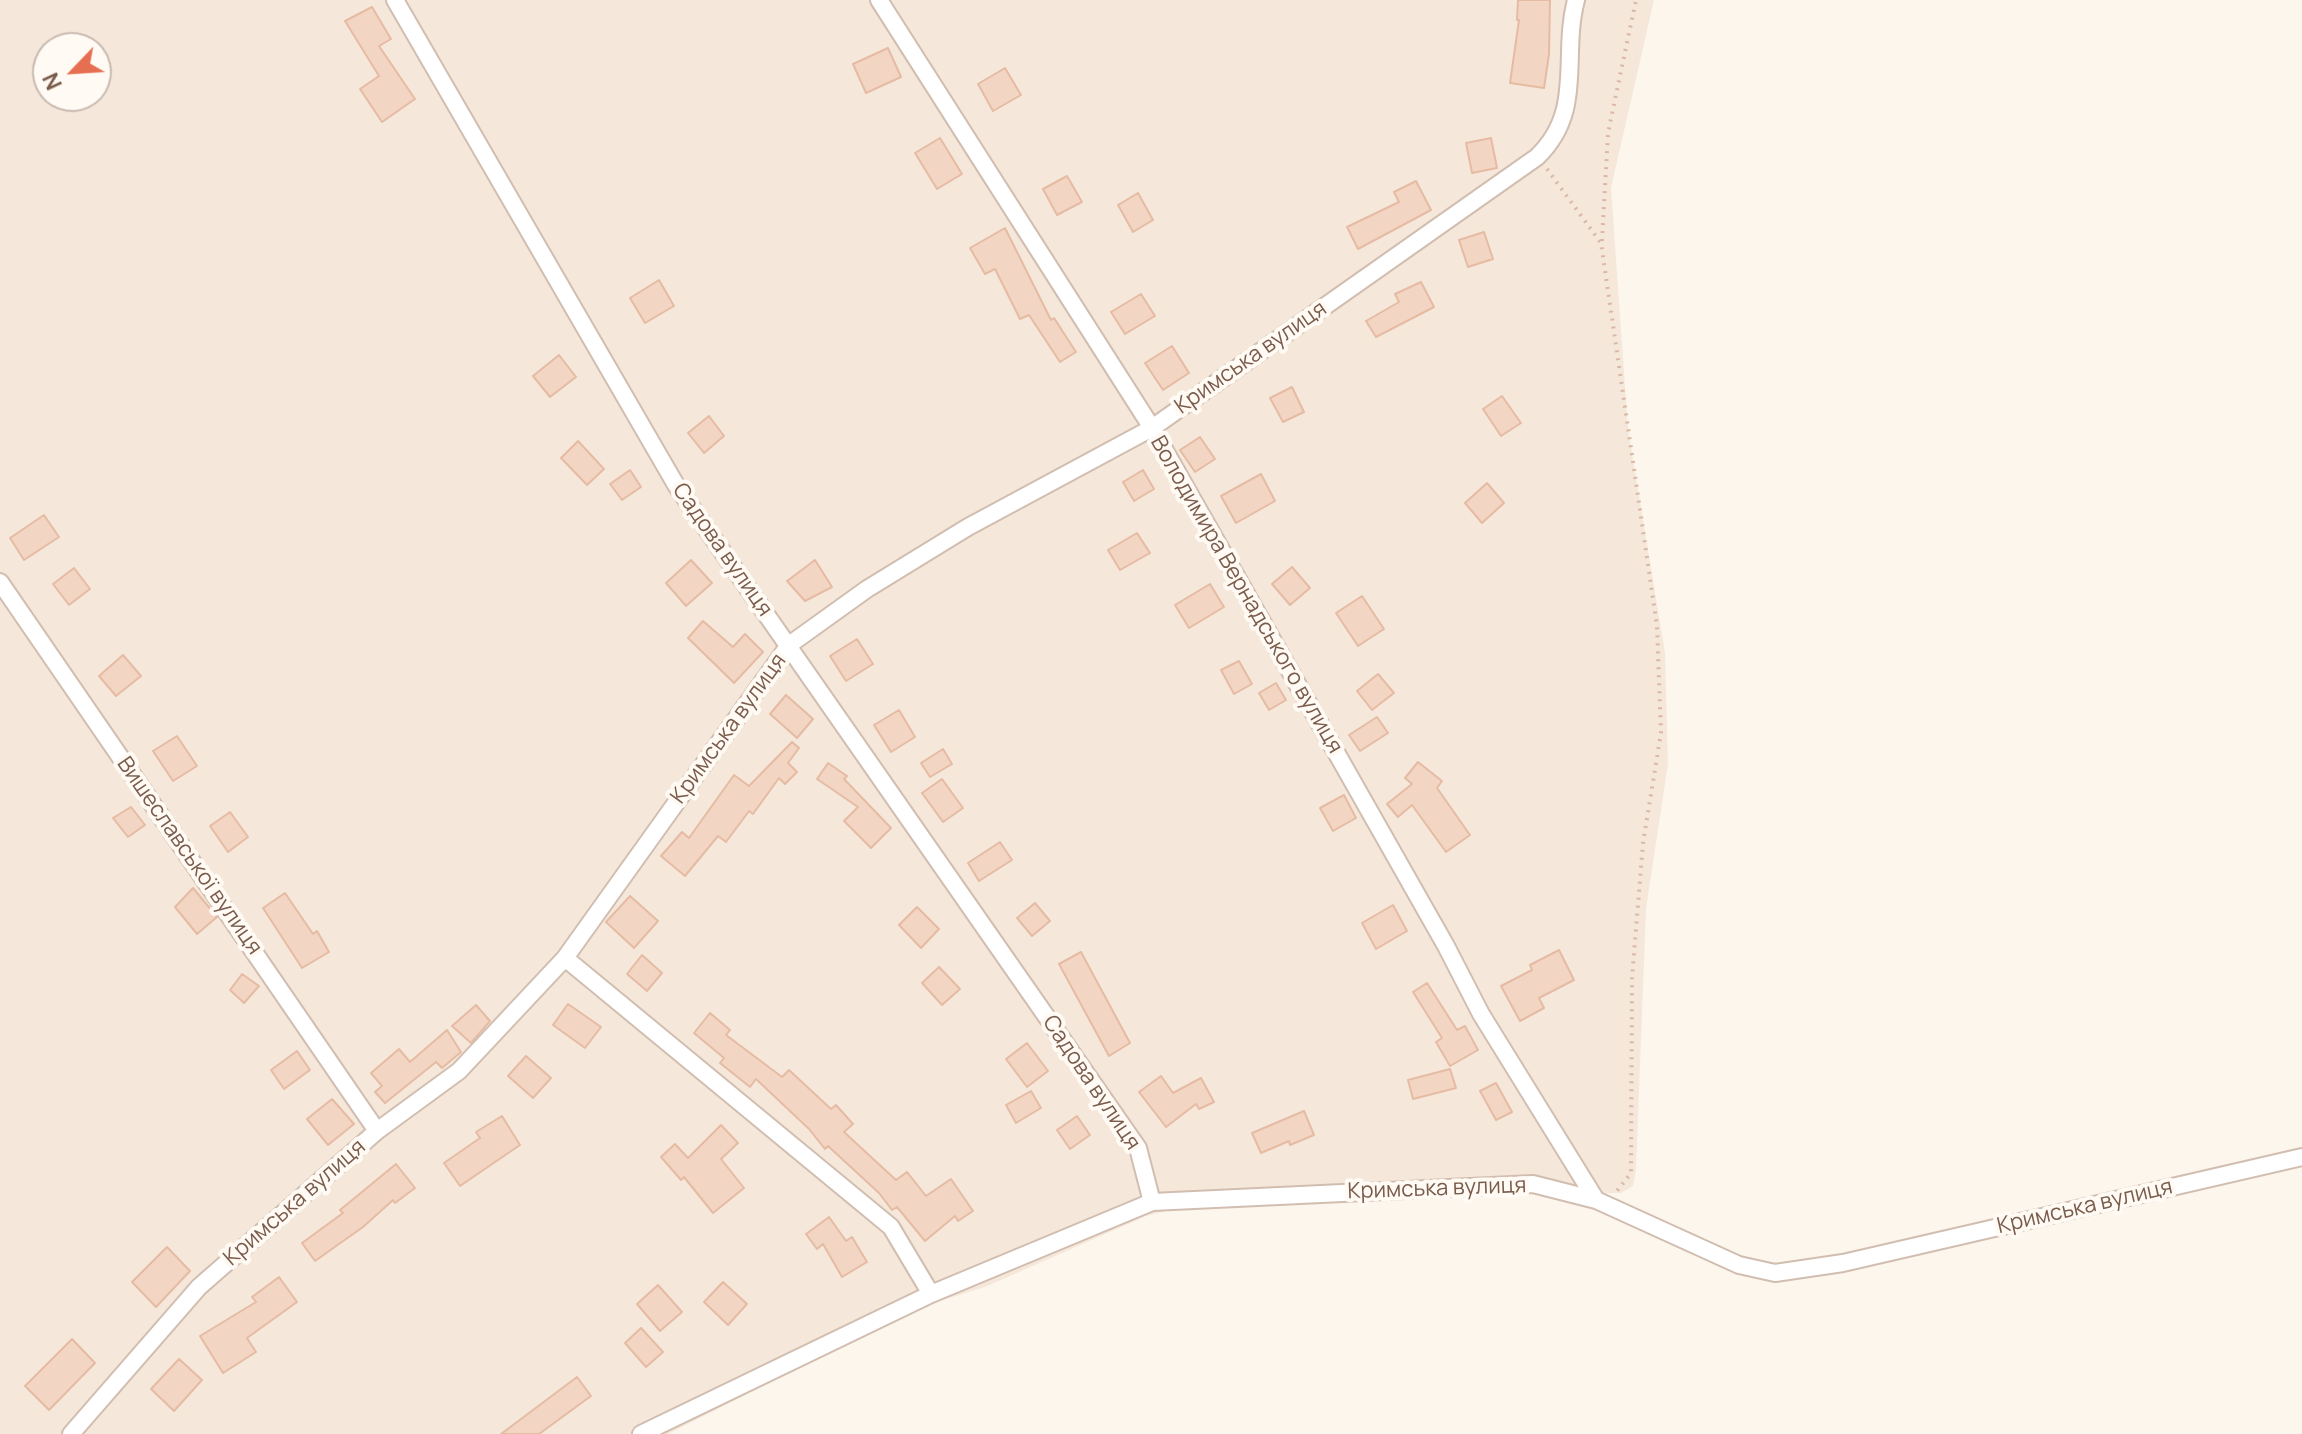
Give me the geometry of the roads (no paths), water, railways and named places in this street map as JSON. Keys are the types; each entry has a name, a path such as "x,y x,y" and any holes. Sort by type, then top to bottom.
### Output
{"street":[{"name":"Садова вулиця","path":"395,0 676,485 1138,1148 1152,1202"},
{"name":"Володимира Вернадського вулиця","path":"879,0 1152,428 1446,946 1481,1014 1596,1200"},
{"name":"Кримська вулиця","path":"71,1434 199,1287 377,1131 459,1071 565,958 789,645 867,589 955,535 1152,428 1537,157 1552,143 1570,98 1570,23 1576,0"},
{"name":"Вишеславської вулиця","path":"0,582 377,1131"},
{"path":"565,958 891,1227 931,1294"},
{"name":"Кримська вулиця","path":"641,1434 931,1294 1152,1202 1533,1184 1596,1200 1718,1257 1775,1273 1843,1263 2302,1157"}]}
